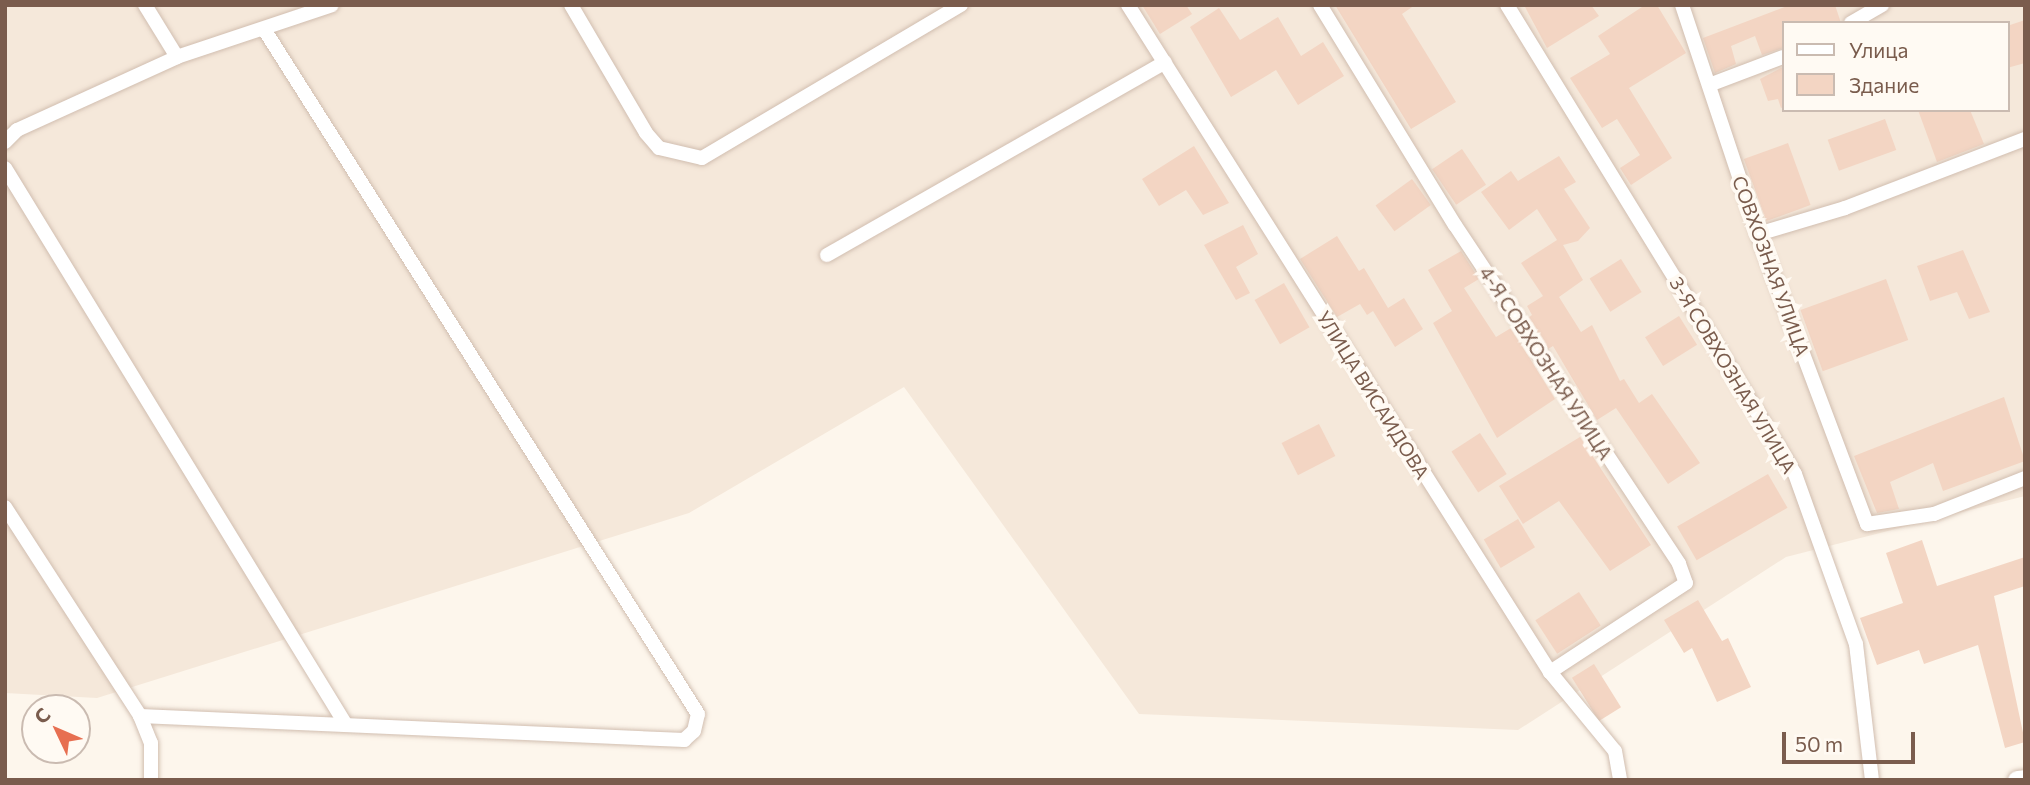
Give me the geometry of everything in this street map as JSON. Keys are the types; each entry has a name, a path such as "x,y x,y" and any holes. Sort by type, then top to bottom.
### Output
{"main road":[{"path":"2017,780 2025,779"}],"street":[{"path":"145,5 177,57"},
{"path":"5,142 17,130 177,57 332,5"},
{"path":"570,5 659,148 682,157 702,158 961,5"},
{"name":"УЛИЦА ВИСАИДОВА","path":"1128,5 1550,672 1615,751 1620,780"},
{"name":"4-Я СОВХОЗНАЯ УЛИЦА","path":"1320,5 1455,225 1679,564 1686,583 1550,672"},
{"name":"3-Я СОВХОЗНАЯ УЛИЦА","path":"1507,5 1795,474 1856,644 1872,780"},
{"name":"СОВХОЗНАЯ УЛИЦА","path":"1682,5 1758,234 1867,524 1934,514 2025,478"},
{"path":"1854,21 1882,5"},
{"path":"140,716 684,740 694,731 698,714 264,29"},
{"path":"1709,85 1782,57"},
{"path":"827,255 1165,62"},
{"path":"1758,234 1845,208 2025,139"},
{"path":"5,168 346,725"},
{"path":"5,507 140,716 151,743 151,780"}],"shaded area":[{"path":"5,5 2025,5 2025,496 1786,557 1518,730 1139,714 904,387 689,513 97,698 91,698 91,694 5,693"}],"building":[{"path":"1142,5 1186,5 1192,14 1160,34"},
{"path":"1335,5 1415,5 1402,14 1456,102 1411,129"},
{"path":"1524,5 1591,5 1599,16 1547,48"},
{"path":"1645,5 1657,5 1686,53 1629,88 1672,158 1631,185 1620,168 1640,155 1617,119 1602,128 1570,78 1610,54 1598,36"},
{"path":"1790,5 1835,5 1840,21 1782,21 1782,48 1762,55 1755,36 1731,46 1736,64 1715,73 1703,38"},
{"path":"1219,8 1240,40 1278,17 1301,56 1323,42 1344,76 1298,105 1276,70 1231,97 1190,27"},
{"path":"2025,20 2025,63 2009,67 2009,25"},
{"path":"1782,68 1782,108 1778,99 1768,101 1760,79"},
{"path":"1919,112 1971,112 1984,144 1937,162"},
{"path":"1885,119 1896,150 1839,171 1828,140"},
{"path":"1788,143 1811,205 1766,221 1744,159"},
{"path":"1194,146 1229,203 1203,215 1186,190 1159,206 1142,179"},
{"path":"1462,149 1486,185 1456,205 1432,169"},
{"path":"1559,156 1576,182 1564,189 1590,228 1578,241 1563,245 1583,280 1559,297 1581,332 1592,325 1620,381 1624,379 1639,403 1652,394 1700,463 1668,484 1616,408 1597,420 1553,346 1548,349 1528,318 1532,315 1527,306 1543,296 1521,263 1557,240 1537,209 1509,230 1481,192 1511,171 1518,181"},
{"path":"1412,179 1431,205 1394,231 1376,205"},
{"path":"1243,225 1258,254 1236,267 1250,293 1236,300 1204,245"},
{"path":"1337,236 1359,271 1364,268 1388,308 1404,298 1423,329 1395,347 1373,311 1367,315 1360,304 1337,317 1300,259"},
{"path":"1963,250 1990,312 1969,319 1957,292 1930,301 1917,266"},
{"path":"1461,251 1479,279 1464,288 1496,337 1511,328 1555,399 1497,438 1433,323 1452,311 1428,270"},
{"path":"1621,259 1642,292 1610,312 1590,279"},
{"path":"1886,279 1908,340 1823,371 1800,310"},
{"path":"1284,283 1310,327 1280,344 1255,300"},
{"path":"1679,316 1697,345 1663,366 1645,337"},
{"path":"2004,397 2025,461 1943,491 1933,463 1890,482 1899,509 1877,513 1854,456"},
{"path":"1319,424 1335,456 1298,475 1282,443"},
{"path":"1480,433 1507,474 1478,493 1451,452"},
{"path":"1580,437 1651,545 1610,571 1559,501 1523,524 1499,486"},
{"path":"1768,474 1788,508 1697,560 1677,526"},
{"path":"1518,519 1535,547 1501,568 1484,540"},
{"path":"1922,540 1937,586 2025,557 2025,586 1994,596 2025,742 2005,748 1978,645 1924,664 1919,650 1877,665 1860,618 1903,603 1886,553"},
{"path":"1579,592 1601,626 1557,654 1535,620"},
{"path":"1698,600 1722,641 1728,638 1751,687 1717,702 1692,648 1684,653 1664,620"},
{"path":"1594,664 1621,707 1599,721 1572,678"}]}
